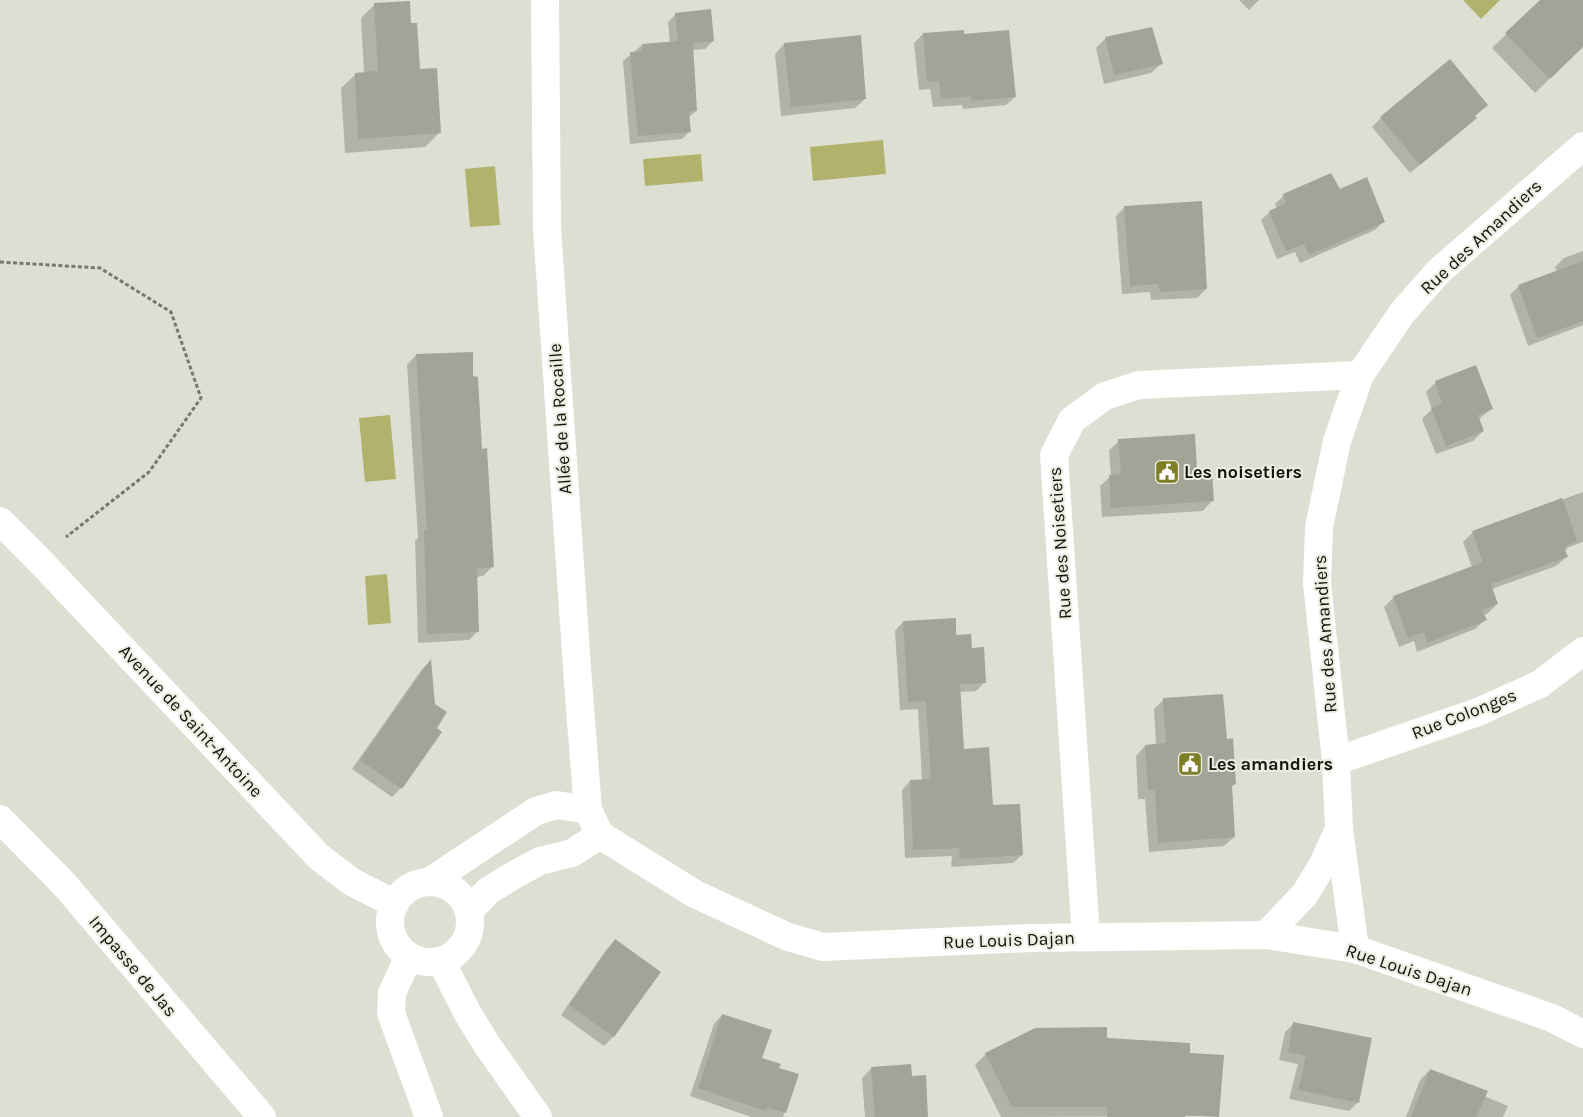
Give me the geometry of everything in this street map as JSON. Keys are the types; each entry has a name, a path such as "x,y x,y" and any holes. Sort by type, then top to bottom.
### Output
{"street":[{"name":"Allée de la Rocaille","path":"545,0 548,228 588,810 600,835"},
{"name":"Rue des Amandiers","path":"1356,949 1339,829 1336,761 1318,583 1319,527 1337,441 1360,375 1402,313 1439,271 1583,146"},
{"name":"Rue des Noisetiers","path":"1086,937 1054,455 1072,420 1105,396 1140,385 1360,375"},
{"name":"Avenue de Saint-Antoine","path":"0,521 318,856 352,882 395,904"},
{"name":"Rue Colonges","path":"1336,761 1478,712 1540,684 1583,651"},
{"path":"429,882 536,811 557,805 588,810"},
{"name":"Impasse de Jas","path":"0,819 64,884 262,1117"},
{"path":"1266,935 1304,894 1322,866 1339,829"},
{"path":"469,912 488,891 514,875 540,861 572,853 600,835"},
{"name":"Rue Louis Dajan","path":"600,835 695,894 788,937 823,947 1086,937 1266,935 1356,949 1552,1018 1583,1034"},
{"path":"429,882 442,884 454,890 463,899 469,912 471,923 468,936 462,947 453,956 441,961 430,962 419,961 400,949 392,933 391,915 401,895 418,884 429,882"},
{"path":"409,956 392,993 391,1013 429,1117"},
{"path":"441,961 482,1037 538,1117"}],"path":[{"path":"0,262 100,268 171,312 201,398 149,472 38,559"}],"shaded area":[{"path":"1463,0 1500,0 1481,19"},
{"path":"883,140 886,174 813,181 810,147"},
{"path":"701,154 703,181 645,186 643,159"},
{"path":"495,166 500,225 470,227 465,169"},
{"path":"390,415 396,479 365,482 359,418"},
{"path":"387,574 391,623 368,625 365,576"}],"building":[{"path":"1540,0 1583,0 1583,47 1550,79 1505,33"},
{"path":"410,1 411,23 417,23 420,69 437,68 441,133 358,139 355,73 378,71 374,3"},
{"path":"711,9 714,41 693,43 697,111 689,112 691,132 638,136 630,52 643,51 642,44 678,41 675,13"},
{"path":"1152,27 1163,64 1114,75 1105,37"},
{"path":"964,30 964,34 1009,30 1016,97 971,101 971,96 941,99 939,81 927,82 923,33"},
{"path":"861,35 866,99 791,107 784,43"},
{"path":"1450,59 1488,105 1475,116 1477,118 1420,165 1380,117"},
{"path":"1331,173 1340,189 1367,177 1385,222 1309,255 1304,244 1286,251 1269,211 1286,203 1283,194"},
{"path":"1202,201 1207,289 1160,292 1158,284 1130,286 1124,206"},
{"path":"1583,261 1583,321 1537,338 1518,285"},
{"path":"473,352 473,376 478,377 482,449 487,448 494,567 477,569 479,632 427,634 424,530 427,530 416,354"},
{"path":"1476,365 1493,409 1478,415 1484,431 1446,446 1431,408 1442,404 1435,381"},
{"name":"Les noisetiers","path":"1195,434 1197,470 1212,469 1214,501 1111,508 1109,475 1121,474 1118,439"},
{"path":"1562,498 1577,541 1564,547 1568,557 1491,584 1498,604 1482,610 1487,620 1427,643 1424,632 1408,638 1393,596 1483,562 1472,531"},
{"path":"956,618 956,635 971,634 972,648 984,647 986,683 960,684 964,749 989,747 993,805 1020,804 1023,855 959,859 960,848 913,850 910,780 931,779 926,701 908,702 903,621"},
{"path":"431,659 435,704 447,712 437,728 442,732 402,789 360,760"},
{"path":"1223,694 1227,739 1233,738 1236,784 1232,785 1235,837 1158,843 1155,789 1148,790 1145,745 1166,743 1163,698"},
{"path":"615,939 661,972 614,1037 569,1005"},
{"path":"722,1014 772,1030 762,1058 781,1064 779,1068 799,1074 786,1113 767,1107 766,1111 698,1088"},
{"path":"1293,1022 1372,1038 1359,1103 1298,1090 1306,1056 1288,1052"},
{"path":"1107,1027 1107,1038 1190,1043 1190,1053 1224,1055 1219,1117 1185,1115 1185,1117 1107,1117 1107,1107 1012,1107 985,1053 1035,1028"},
{"path":"911,1064 912,1076 926,1075 928,1117 875,1117 871,1067"},
{"path":"1430,1069 1488,1091 1476,1117 1411,1117"}],"place":[{"name":"Les noisetiers","path":"1167,472"},
{"name":"Les amandiers","path":"1190,764"}]}
